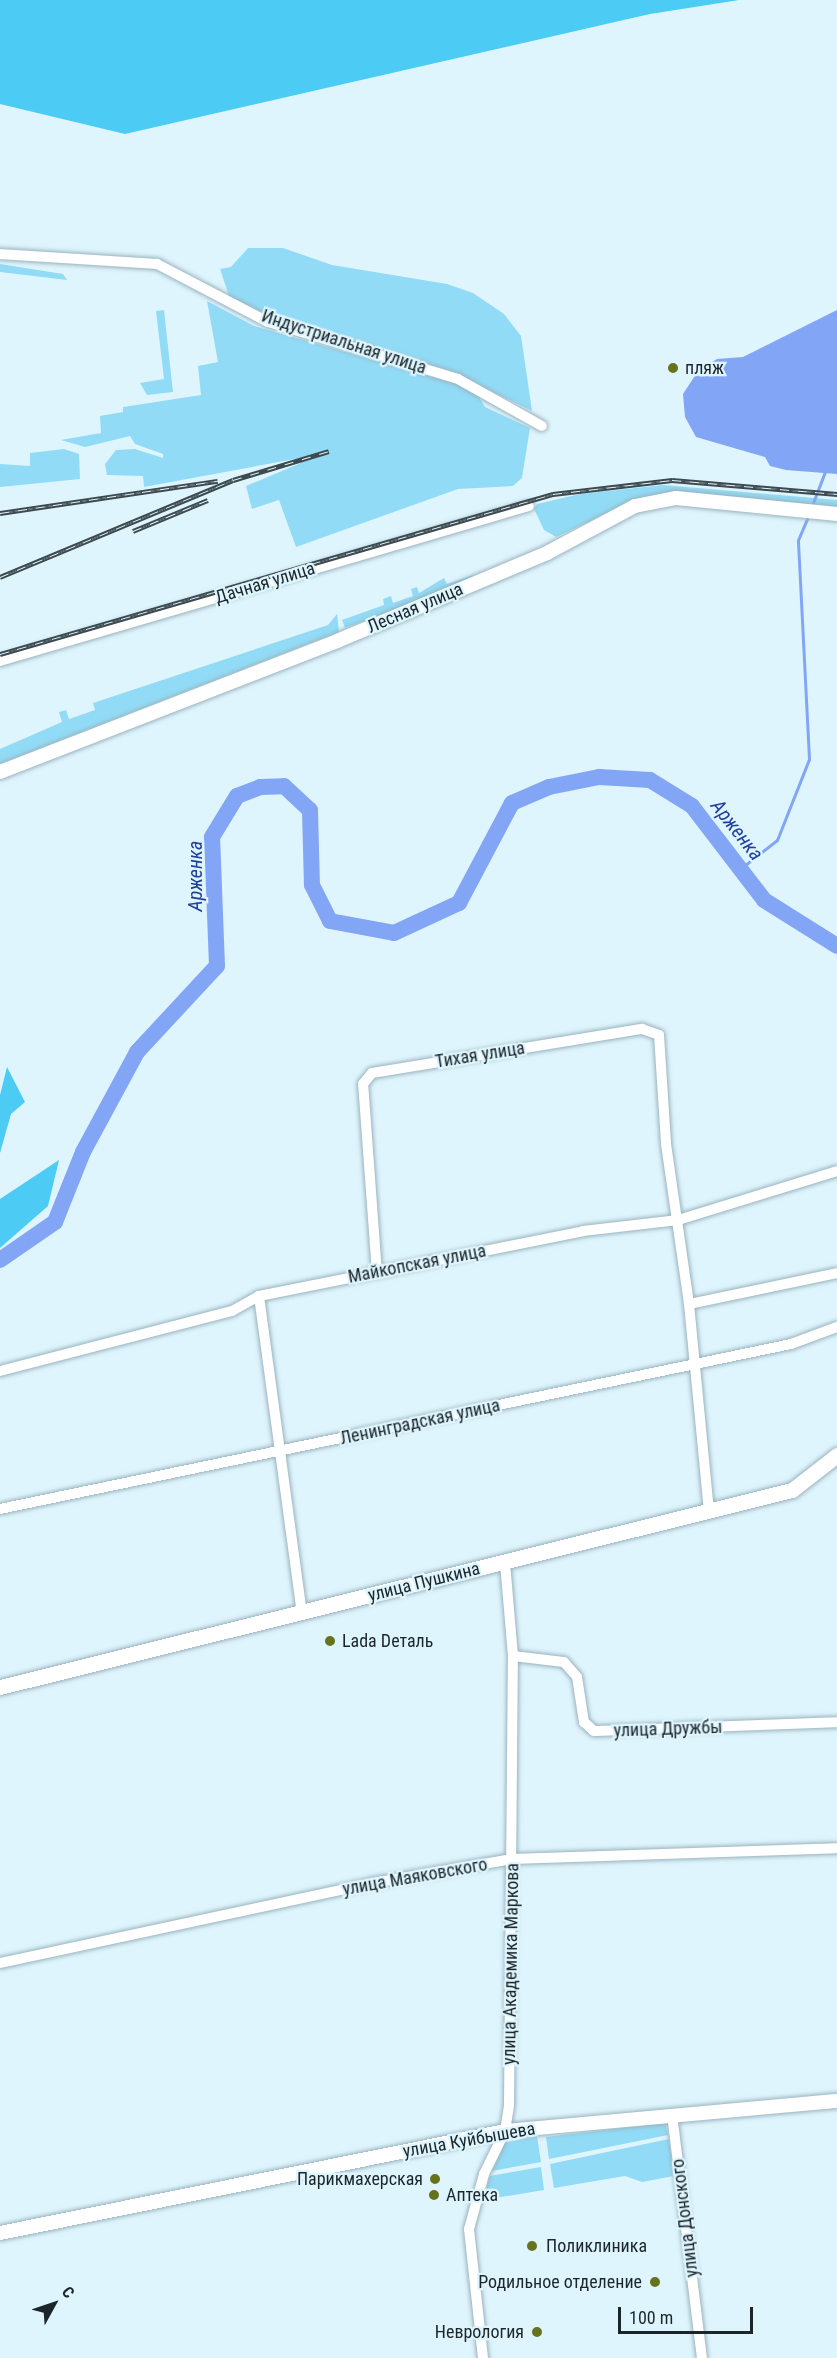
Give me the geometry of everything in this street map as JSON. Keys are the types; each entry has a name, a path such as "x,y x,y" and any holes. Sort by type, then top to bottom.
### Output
{"main road":[{"name":"улица Пушкина","path":"0,1687 792,1490 837,1455"}],"street":[{"name":"Индустриальная улица","path":"0,254 157,264 268,322 458,380 542,426"},
{"name":"Лесная улица","path":"0,772 346,637 547,553 635,506 676,498 837,514"},
{"name":"Дачная улица","path":"0,661 530,506"},
{"name":"Тихая улица","path":"377,1272 363,1084 372,1073 642,1029 658,1035 666,1144 678,1220"},
{"name":"Майкопская улица","path":"0,1371 232,1311 259,1296 583,1231 678,1220 837,1172"},
{"path":"678,1220 689,1304 709,1511"},
{"path":"689,1304 837,1273"},
{"path":"259,1296 302,1613"},
{"name":"Ленинградская улица","path":"0,1509 791,1344 837,1327"},
{"name":"улица Академика Маркова","path":"483,2358 469,2229 484,2174 505,2132 512,1859 513,1656 505,1562"},
{"name":"улица Дружбы","path":"513,1656 564,1662 577,1677 584,1722 594,1731 837,1722"},
{"name":"улица Маяковского","path":"0,1963 379,1882 512,1859 837,1848"},
{"name":"улица Куйбышева","path":"0,2233 505,2132 672,2114 837,2101"},
{"name":"улица Донского","path":"672,2114 702,2358"}],"shaded area":[{"path":"0,0 739,0 650,14 125,134 0,104"},
{"path":"248,248 283,248 332,265 447,284 473,293 504,314 521,336 532,411 448,370 276,319 229,296 220,269 231,267"},
{"path":"0,264 63,274 67,280 0,272"},
{"path":"207,301 254,326 457,384 478,395 485,407 530,428 522,478 513,486 458,489 296,547 279,500 252,509 246,486 301,463 300,458 144,487 143,476 107,475 105,464 116,450 135,449 163,458 163,454 135,444 130,436 85,447 61,440 101,433 100,416 123,412 123,407 201,395 198,366 218,362"},
{"path":"164,310 173,392 147,395 140,383 164,379 156,311"},
{"path":"837,310 837,474 786,470 770,466 765,457 696,437 685,417 683,394 698,371 717,359 743,357"},
{"path":"64,449 79,454 80,479 0,487 0,464 30,466 30,453"},
{"path":"663,485 837,500 837,510 717,497 611,511 556,537 544,530 534,509 537,504 580,494"},
{"path":"473,575 472,580 345,628 342,620 384,605 383,599 391,596 393,603 413,596 411,589 417,587 419,593 444,578 447,584"},
{"path":"337,614 339,632 0,764 0,749 62,722 59,712 66,710 69,719 95,710 93,703 328,625"},
{"path":"7,1067 25,1102 11,1114 0,1153 0,1095"},
{"path":"59,1160 48,1206 0,1248 0,1199"},
{"path":"665,2123 668,2135 549,2159 546,2137"},
{"path":"537,2136 541,2162 492,2171 505,2143"},
{"path":"669,2139 674,2176 642,2182 625,2176 554,2188 550,2164"},
{"path":"541,2167 544,2190 483,2200 490,2176"}],"waterway":[{"path":"811,508 825,472"},
{"path":"740,869 777,840 809,759 798,540 808,516"},
{"name":"Арженка","path":"0,1260 55,1222 83,1152 137,1052 217,966 212,837 237,796 260,787 284,786 310,810 312,885 330,921 394,933 459,903 512,803 549,787 599,777 650,780 692,806 764,900 837,946"}],"railway":[{"path":"0,577 233,480 329,451"},
{"path":"0,654 553,494 672,480 837,494"},
{"path":"0,513 218,481"},
{"path":"133,531 208,500"}],"place":[{"name":"пляж","path":"673,368"},
{"name":"Lada Dеталь","path":"330,1641"},
{"name":"Парикмахерская","path":"435,2179"},
{"name":"Аптека","path":"434,2195"},
{"name":"Поликлиника","path":"532,2246"},
{"name":"Родильное отделение","path":"655,2282"},
{"name":"Неврология","path":"537,2332"}]}
